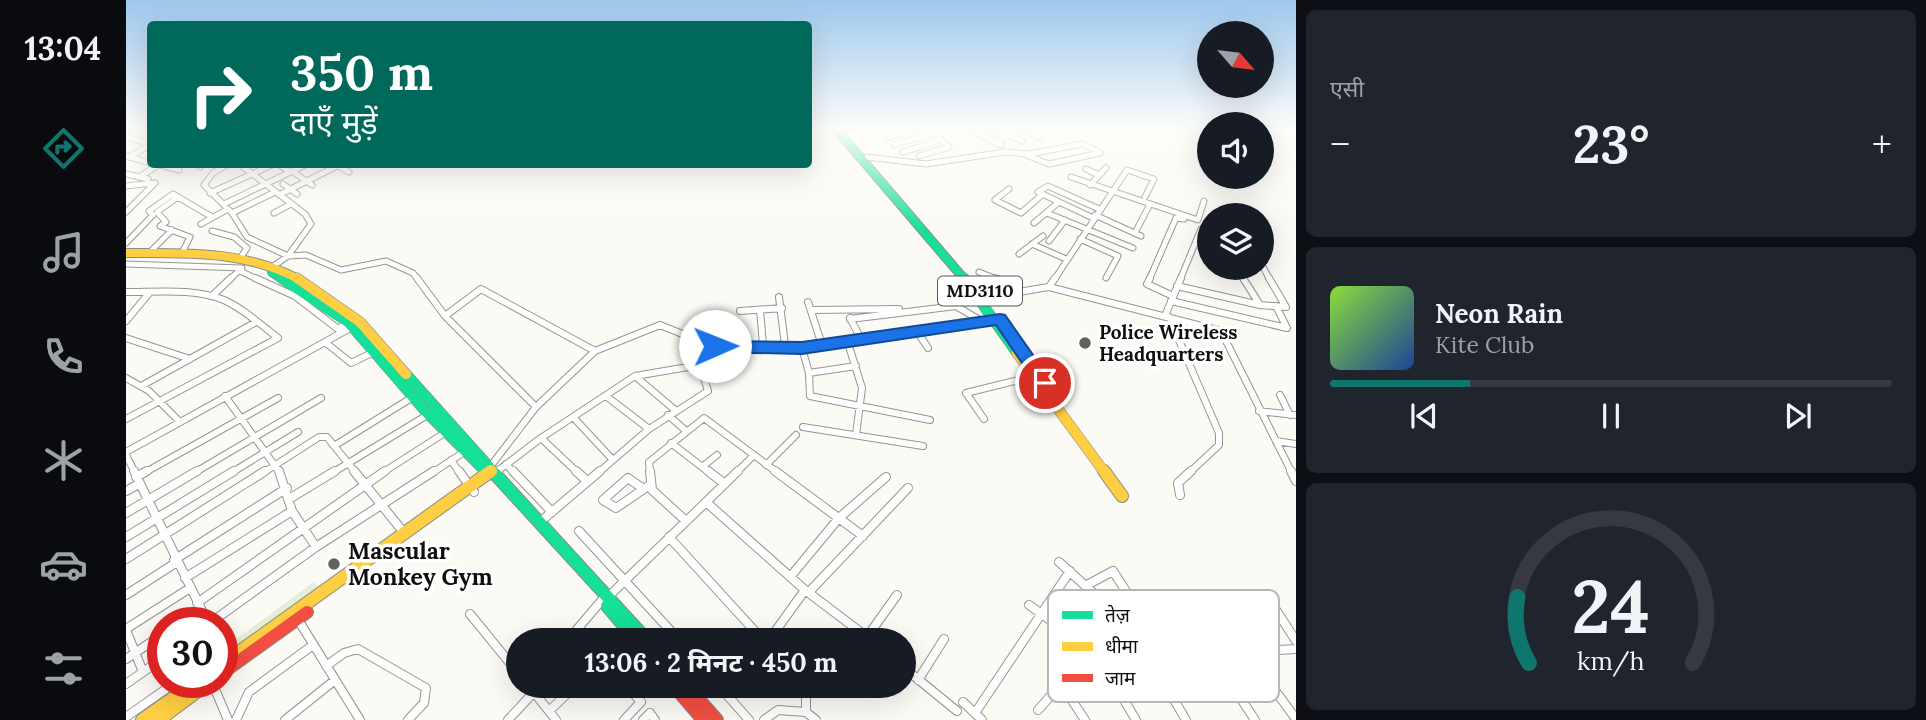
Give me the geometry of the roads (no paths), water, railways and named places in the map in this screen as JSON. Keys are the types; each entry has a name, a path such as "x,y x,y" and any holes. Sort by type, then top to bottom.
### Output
{"main road":[{"name":"MD3110","path":"868,163 983,298"},
{"name":"MD3110","path":"872,163 983,298 1036,377 1124,496"},
{"path":"126,255 182,253 243,265 272,267 305,283 354,322 414,397 464,452 491,474 540,522 607,599 628,628"},
{"path":"126,255 211,258 271,272 354,322"},
{"path":"377,350 635,628"},
{"path":"238,661 491,474"},
{"path":"238,651 296,616"},
{"path":"158,717 179,698"},
{"path":"142,720 158,717 187,698"},
{"path":"684,698 703,720"},
{"path":"698,698 717,720"}],"street":[{"path":"914,163 935,163"},
{"path":"139,177 154,168"},
{"path":"171,168 179,170"},
{"path":"221,168 213,173 204,185 228,209 247,237 288,257 306,255 341,270 386,261 413,273 445,316 536,407"},
{"path":"244,168 291,204 311,224 288,257 272,267"},
{"path":"210,193 267,168"},
{"path":"281,168 312,185"},
{"path":"228,209 242,195 299,168"},
{"path":"201,224 228,209 290,189 331,168"},
{"path":"342,168 349,173"},
{"path":"1090,185 1106,168"},
{"path":"1086,169 1099,175"},
{"path":"1049,287 1127,170 1154,179 1145,197"},
{"path":"322,173 331,178"},
{"path":"126,174 148,179"},
{"path":"1071,177 1198,220 1204,201"},
{"path":"126,186 155,183 126,212"},
{"path":"283,184 297,194"},
{"path":"229,185 242,195"},
{"path":"1099,209 1048,186 1038,192 1138,235 1150,204"},
{"path":"1009,189 995,201 1021,213 1043,194"},
{"path":"126,243 148,223 153,215 149,211 173,194 201,208 212,217"},
{"path":"178,197 157,212 166,222 160,226 190,237 182,253"},
{"path":"1034,223 1059,202"},
{"path":"274,213 291,204"},
{"path":"1047,213 1133,248"},
{"path":"1197,223 1176,218 1147,284 1172,299 1287,328 1276,306"},
{"path":"1049,241 1065,220"},
{"path":"149,253 172,230"},
{"path":"212,231 234,237 247,248 243,265 212,296"},
{"path":"1019,254 1043,236"},
{"path":"1180,495 1178,483 1219,445 1219,433 1167,316 1197,238"},
{"path":"1080,239 1118,256 1106,278"},
{"path":"1032,244 1066,259"},
{"path":"126,264 243,265"},
{"path":"979,272 1007,283 1013,293"},
{"path":"1244,280 1260,305"},
{"path":"1177,286 1260,305 1287,305 1271,280"},
{"path":"983,298 1049,287 1221,331 1296,481"},
{"path":"445,316 481,289 595,351"},
{"path":"126,292 212,296 225,301 278,338 126,419"},
{"path":"126,321 150,292"},
{"path":"779,297 785,345"},
{"path":"808,302 822,345"},
{"path":"810,310 845,310 872,305 917,310"},
{"path":"872,305 875,316"},
{"path":"850,319 956,306 983,322"},
{"path":"740,311 782,308"},
{"path":"760,310 763,345"},
{"path":"845,310 861,340"},
{"path":"491,474 536,407 595,351 660,326 715,346 785,345 802,348 997,319"},
{"path":"143,384 256,322"},
{"path":"354,322 325,342 126,453 199,606 364,484 446,432"},
{"path":"916,330 928,348"},
{"path":"126,338 190,359"},
{"path":"325,342 351,363 377,350"},
{"path":"848,343 862,388 862,405 856,435"},
{"path":"802,348 809,373 810,396 930,420"},
{"path":"491,474 635,376 700,365 708,391 649,429 540,522"},
{"path":"809,373 856,366"},
{"path":"635,376 685,430"},
{"path":"984,419 966,393 1036,377"},
{"path":"126,378 143,384 162,400 180,421"},
{"path":"1280,395 1293,415"},
{"path":"225,396 276,464 287,488 292,511 302,530 316,547"},
{"path":"606,396 649,429"},
{"path":"334,446 414,397"},
{"path":"126,491 242,416 278,398"},
{"path":"126,513 321,398"},
{"path":"1259,411 1293,415"},
{"path":"289,499 429,414"},
{"path":"573,416 613,460"},
{"path":"686,521 657,497 651,484 649,462 685,430 704,418 863,536"},
{"path":"803,427 923,446"},
{"path":"126,537 298,432"},
{"path":"766,465 796,435"},
{"path":"126,559 319,437 327,437 351,462 364,484 406,536"},
{"path":"541,438 587,481"},
{"path":"1276,441 1296,444"},
{"path":"671,443 725,484"},
{"path":"232,607 316,547 464,452"},
{"path":"702,467 717,454"},
{"path":"581,628 625,580 754,455"},
{"path":"451,460 472,490"},
{"path":"506,464 552,512"},
{"path":"790,577 839,518 886,477"},
{"path":"642,488 628,478 603,500 616,508 651,484"},
{"path":"126,595 287,488"},
{"path":"778,628 807,591 908,488"},
{"path":"706,502 790,577 855,628"},
{"path":"185,578 292,511"},
{"path":"579,531 667,628"},
{"path":"669,537 752,628"},
{"path":"1059,562 1092,590"},
{"path":"1056,590 1070,571"},
{"path":"1087,585 1113,571 1125,590"},
{"path":"143,672 126,630 190,588"},
{"path":"876,628 897,595"},
{"path":"944,639 918,680 979,716 1048,602"},
{"path":"1029,605 1048,619"},
{"path":"470,614 506,658"},
{"path":"1279,615 1296,641"},
{"path":"296,616 360,720"},
{"path":"126,659 147,645"},
{"path":"236,720 249,692 313,645"},
{"path":"326,666 344,653 358,649 426,688 424,703 408,720"},
{"path":"126,684 147,669"},
{"path":"285,720 335,680"},
{"path":"1279,696 1296,719"},
{"path":"126,717 153,698 158,717"},
{"path":"218,698 228,720"},
{"path":"508,720 524,698"},
{"path":"538,698 556,720"},
{"path":"549,711 563,698"},
{"path":"624,720 640,702 637,698"},
{"path":"730,698 749,720"},
{"path":"806,698 806,712"},
{"path":"1038,710 1048,699"},
{"path":"1073,702 1085,720"},
{"path":"1125,702 1136,720"},
{"path":"1175,702 1186,720"},
{"path":"1243,702 1255,720"},
{"path":"764,720 772,710 779,709 806,712 816,720"},
{"path":"643,720 650,713 656,720"}],"place":[{"name":"Police Wireless Headquarters","path":"1085,343"},
{"name":"Mascular Monkey Gym","path":"334,564"}]}
